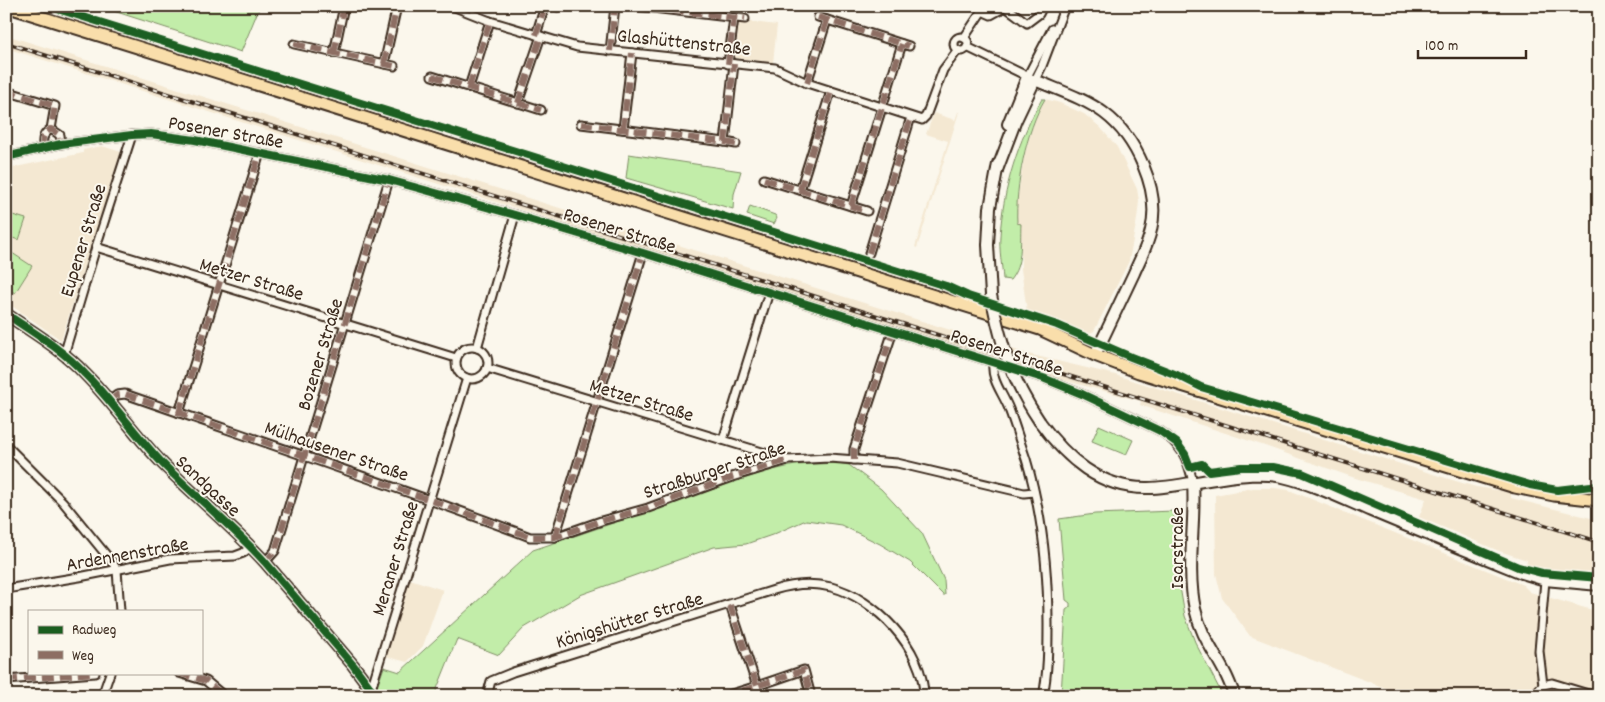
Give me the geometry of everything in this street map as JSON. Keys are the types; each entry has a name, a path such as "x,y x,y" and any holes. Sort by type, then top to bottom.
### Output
{"main road":[{"path":"6,6 1032,327 1095,356 1178,385 1515,487 1554,495 1599,500"}],"street":[{"path":"334,53 344,6"},
{"path":"384,64 397,6"},
{"name":"Glashüttenstraße","path":"452,6 469,9 473,15 490,21 577,47 775,68 807,83 922,120 926,116 943,70 958,50"},
{"path":"518,103 545,6"},
{"path":"610,51 615,6"},
{"path":"636,6 745,19"},
{"path":"964,38 980,9 991,15 1000,10 1002,6 1008,8 1027,23 1039,14 1043,6"},
{"path":"1065,7 1031,78 1014,108 1000,149 990,208 988,245 991,295 997,328 1007,359 1018,385 1040,422 1060,448 1095,476 1131,487 1148,488 1259,475 1282,477 1350,502 1522,573 1546,580 1599,585"},
{"path":"818,17 906,45 882,107 851,206"},
{"path":"725,142 734,18"},
{"path":"807,83 827,20"},
{"path":"469,88 490,21"},
{"path":"964,38 968,43 968,47"},
{"path":"964,38 956,40 954,45 958,50 964,51 968,47"},
{"path":"294,44 394,66"},
{"path":"968,47 1093,106 1116,124 1132,144 1144,168 1152,194 1154,219 1147,244 1095,356"},
{"path":"623,129 632,53"},
{"path":"432,76 541,110"},
{"path":"6,91 55,106 51,129 43,136 42,143 44,148"},
{"path":"800,190 831,91"},
{"path":"869,253 911,117"},
{"path":"582,124 736,144"},
{"path":"51,129 60,135 62,144"},
{"name":"Posener Straße","path":"6,157 62,144 151,134 177,137 260,153 389,180 643,253 1060,384 1170,437 1185,454 1193,482"},
{"name":"Eupener Straße","path":"64,356 132,135"},
{"path":"179,413 260,153"},
{"path":"764,179 867,211"},
{"name":"Bozener Straße","path":"265,562 275,552 389,180"},
{"path":"477,348 515,215"},
{"name":"Metzer Straße","path":"96,247 456,358"},
{"path":"554,537 643,253"},
{"path":"724,440 768,292"},
{"name":"Sandgasse","path":"6,314 85,373 153,453 265,562 353,665 372,692"},
{"path":"854,460 854,449 893,332"},
{"path":"472,347 477,348 485,354 488,368 482,376 467,378 459,373 456,358 463,350 472,347"},
{"path":"993,363 992,370 996,383 1008,407 1026,461 1041,529 1048,604 1048,664 1043,696"},
{"name":"Metzer Straße","path":"488,368 788,460"},
{"name":"Meraner Straße","path":"372,692 467,378"},
{"name":"Mülhausener Straße","path":"110,401 117,395 125,394 430,499 530,537 554,537"},
{"path":"6,445 63,502 105,551 117,570 120,610"},
{"name":"Straßburger Straße","path":"554,537 648,508 732,477 788,460 813,458 897,463 1024,493 1034,492"},
{"name":"Isarstraße","path":"1193,482 1191,579 1196,610 1205,638 1226,675 1235,696"},
{"name":"Ardennenstraße","path":"6,588 39,584 170,560 235,556 251,547"},
{"path":"1543,685 1539,651 1546,580"},
{"name":"Königshütter Straße","path":"487,696 491,681 778,589 799,584 818,584 832,587 864,601 890,623 916,660 921,674 924,696"},
{"path":"730,605 758,686"},
{"path":"725,696 804,670 810,696"},
{"path":"6,680 82,674"},
{"path":"102,696 110,674"},
{"path":"182,674 206,681 224,696"},
{"path":"1533,696 1543,685 1552,682 1595,696"}],"shaded area":[{"path":"745,21 777,25 773,63 735,58 739,23 744,23"},
{"path":"6,35 1028,354 1112,374 1476,487 1511,492 1511,498 1599,520 1599,574 1542,570 1526,566 1527,560 1499,551 1419,517 1426,499 1352,477 1140,405 1141,401 1063,380 6,48"},
{"path":"1045,99 1060,103 1084,114 1100,127 1117,147 1137,189 1139,201 1137,219 1129,261 1094,331 1090,333 1084,333 1054,319 1027,311 1021,269 1021,224 1017,224 1016,207 1024,156 1036,113"},
{"path":"958,112 917,248 915,247 948,141 926,134 934,113 955,120"},
{"path":"102,146 121,152 61,340 6,302 6,169 83,153 83,150"},
{"path":"1253,488 1289,490 1523,585 1530,592 1599,612 1599,696 1406,696 1250,636 1222,598 1216,574 1215,495"},
{"path":"410,579 443,590 423,646 407,662 385,656"}],"green space":[{"path":"98,6 260,6 241,52"},
{"path":"1042,99 1045,99 1032,126 1020,176 1017,209 1017,223 1021,224 1019,261 1010,280 1003,279 1000,236 1004,201 1019,148"},
{"path":"629,154 741,171 734,194 733,209 626,178"},
{"path":"750,206 775,215 777,218 774,224 747,215"},
{"path":"6,213 26,219 19,240 6,236"},
{"path":"6,249 32,266 15,293 6,288"},
{"path":"1099,425 1133,440 1126,455 1092,441"},
{"path":"838,463 849,465 881,489 922,533 944,580 945,595 910,562 880,544 841,525 806,520 746,544 714,547 580,595 524,628 499,655 457,639 434,696 381,696 377,687 384,667 400,672 533,550 764,472 795,465"},
{"path":"1174,511 1178,575 1185,616 1195,642 1223,696 1061,696 1066,610 1070,607 1070,603 1066,600 1059,519 1095,514"}],"railway":[{"path":"6,43 1599,542"}],"marked path":[{"path":"334,53 344,6"},
{"path":"384,64 397,6"},
{"path":"468,12 470,6"},
{"path":"536,35 545,6"},
{"path":"610,51 615,6"},
{"path":"636,6 745,19"},
{"path":"818,17 909,46"},
{"path":"728,64 734,18"},
{"path":"807,83 827,20"},
{"path":"469,87 490,21"},
{"path":"518,103 541,36"},
{"path":"294,44 394,66"},
{"path":"851,206 902,44"},
{"path":"623,129 632,53"},
{"path":"581,124 725,142 734,64"},
{"path":"432,76 541,110"},
{"path":"6,91 55,106 51,129"},
{"path":"800,190 831,91"},
{"path":"869,253 911,117"},
{"path":"44,148 43,137 51,129 60,135 61,144"},
{"path":"725,142 736,144"},
{"path":"179,413 260,153"},
{"path":"764,179 867,211"},
{"path":"265,562 275,551 389,180"},
{"path":"555,537 643,253"},
{"path":"854,460 854,449 893,331"},
{"path":"110,401 117,395 125,394 379,482 530,537 555,537 601,521 648,508 732,477 788,460"},
{"path":"730,605 757,686"},
{"path":"725,696 804,670 811,696"},
{"path":"6,680 82,674"},
{"path":"182,674 206,681 224,696"}],"cycle path":[{"path":"48,6 946,286 968,296 1057,325 1177,375 1201,387 1530,485 1557,490 1591,486 1599,488"},
{"path":"6,157 61,144 151,134 195,140 389,180 643,253 1043,378 1082,394 1160,431 1177,443 1185,454 1190,467 1202,464 1209,471 1241,467 1273,467 1302,473 1518,567 1542,573 1599,578"},
{"path":"6,314 57,349 85,374 163,464 265,562 353,665 374,696"}]}
